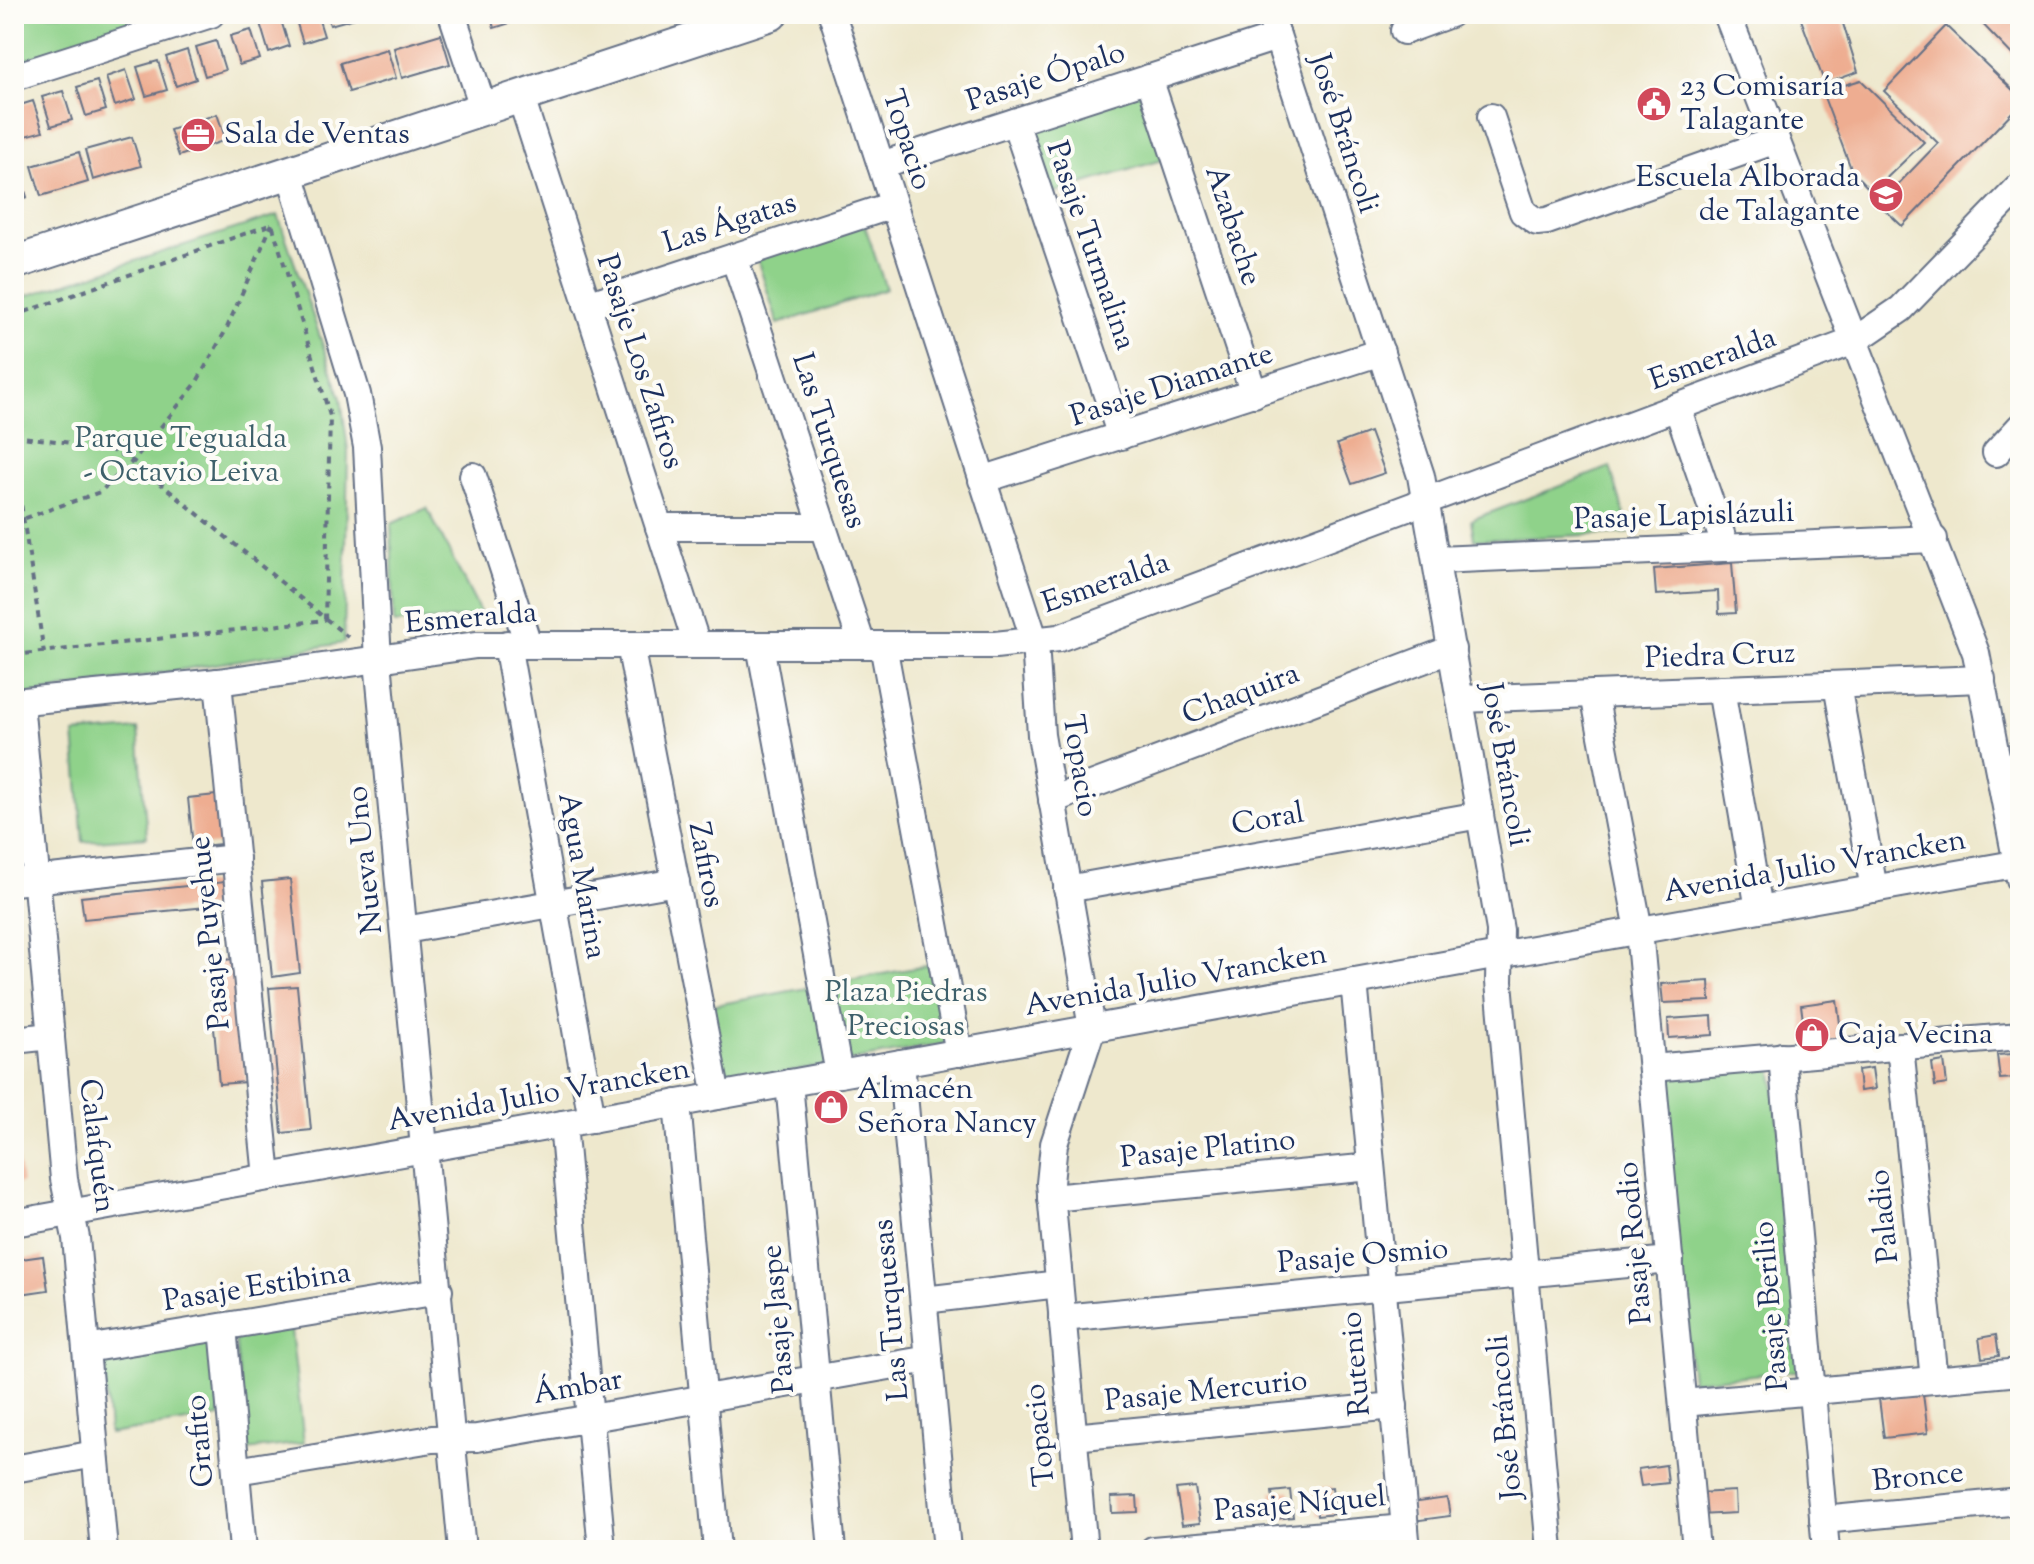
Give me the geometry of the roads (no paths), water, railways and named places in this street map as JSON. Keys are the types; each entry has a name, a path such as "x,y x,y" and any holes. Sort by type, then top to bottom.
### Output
{"main road":[{"path":"14,263 771,14"}],"street":[{"path":"14,77 211,14"},
{"path":"452,14 484,110"},
{"name":"Topacio","path":"832,14 1035,642 1038,718 1092,1028 1054,1144 1051,1198 1084,1550"},
{"path":"1404,31 1450,14"},
{"path":"1727,14 1969,632 1982,679 2019,869"},
{"name":"Pasaje Ópalo","path":"881,165 1149,78 1273,25"},
{"name":"José Bráncoli","path":"1273,25 1427,499 1500,930 1499,982 1550,1550"},
{"name":"Azabache","path":"1149,78 1254,394"},
{"name":"Pasaje Los Zafiros","path":"521,98 697,645"},
{"path":"1491,117 1523,212 1537,222 1776,140"},
{"name":"Pasaje Turmalina","path":"1015,122 1121,436"},
{"name":"Nueva Uno","path":"290,173 362,413 367,447 378,661 462,1550"},
{"name":"Esmeralda","path":"17,702 218,682 378,661 454,647 517,644 1035,642 1082,630 1854,341 1901,309 2020,186"},
{"name":"Las Ágatas","path":"587,305 893,205"},
{"name":"Las Turquesas","path":"734,257 823,527 872,645 959,1053"},
{"name":"Pasaje Diamante","path":"982,480 1381,352"},
{"path":"1677,407 1726,548"},
{"path":"1996,453 2020,427"},
{"name":"Agua Marina","path":"473,476 517,644 553,904 592,1119"},
{"path":"659,527 823,527"},
{"name":"Pasaje Lapislázuli","path":"1437,560 1934,539"},
{"name":"Zafiros","path":"630,645 717,1096"},
{"path":"760,645 839,1074"},
{"name":"Chaquira","path":"1052,800 1452,649"},
{"name":"Piedra Cruz","path":"1461,699 1982,679"},
{"name":"Pasaje Puyehue","path":"218,682 267,1177"},
{"path":"1837,685 1874,889"},
{"path":"1721,689 1759,909"},
{"name":"Pasaje Rodio","path":"1594,694 1639,930 1696,1550"},
{"name":"Calafquén","path":"17,702 26,881 51,1036 64,1179 76,1238 104,1550"},
{"name":"Coral","path":"1067,889 1480,815"},
{"path":"26,881 236,858"},
{"name":"Avenida Julio Vrancken","path":"14,1223 1639,930 1874,889 2019,869"},
{"path":"405,930 676,882"},
{"name":"Rutenio","path":"1354,981 1406,1539"},
{"path":"14,1040 51,1036"},
{"path":"1652,1068 2020,1036"},
{"name":"Paladio","path":"1900,1046 1934,1380"},
{"name":"Pasaje Berilio","path":"1782,1056 1826,1550"},
{"name":"Las Turquesas","path":"901,1063 947,1550"},
{"name":"Pasaje Jaspe","path":"789,1083 832,1550"},
{"path":"677,1103 717,1550"},
{"path":"563,1124 602,1550"},
{"name":"Pasaje Platino","path":"1051,1198 1371,1167"},
{"name":"Pasaje Osmio","path":"1062,1318 1670,1260"},
{"path":"924,1300 1059,1284"},
{"name":"Pasaje Estibina","path":"86,1349 439,1291"},
{"name":"Grafito","path":"223,1327 243,1550"},
{"name":"Ámbar","path":"236,1471 432,1439 477,1438 929,1359"},
{"path":"1683,1403 2020,1372"},
{"name":"Pasaje Mercurio","path":"1073,1437 1394,1406"},
{"path":"14,1469 95,1454"},
{"name":"Bronce","path":"1823,1520 2020,1501"},
{"name":"Pasaje Níquel","path":"1153,1550 1406,1539"}],"place":[{"name":"23 Comisaría Talagante","path":"1654,104"},
{"name":"Sala de Ventas","path":"198,135"},
{"name":"Escuela Alborada de Talagante","path":"1886,195"},
{"name":"Caja Vecina","path":"1812,1035"},
{"name":"Almacén Señora Nancy","path":"831,1107"}],"park label":[{"name":"Parque Tegualda - Octavio Leiva","path":"181,456"},
{"name":"Plaza Piedras Preciosas","path":"906,1010"}]}
